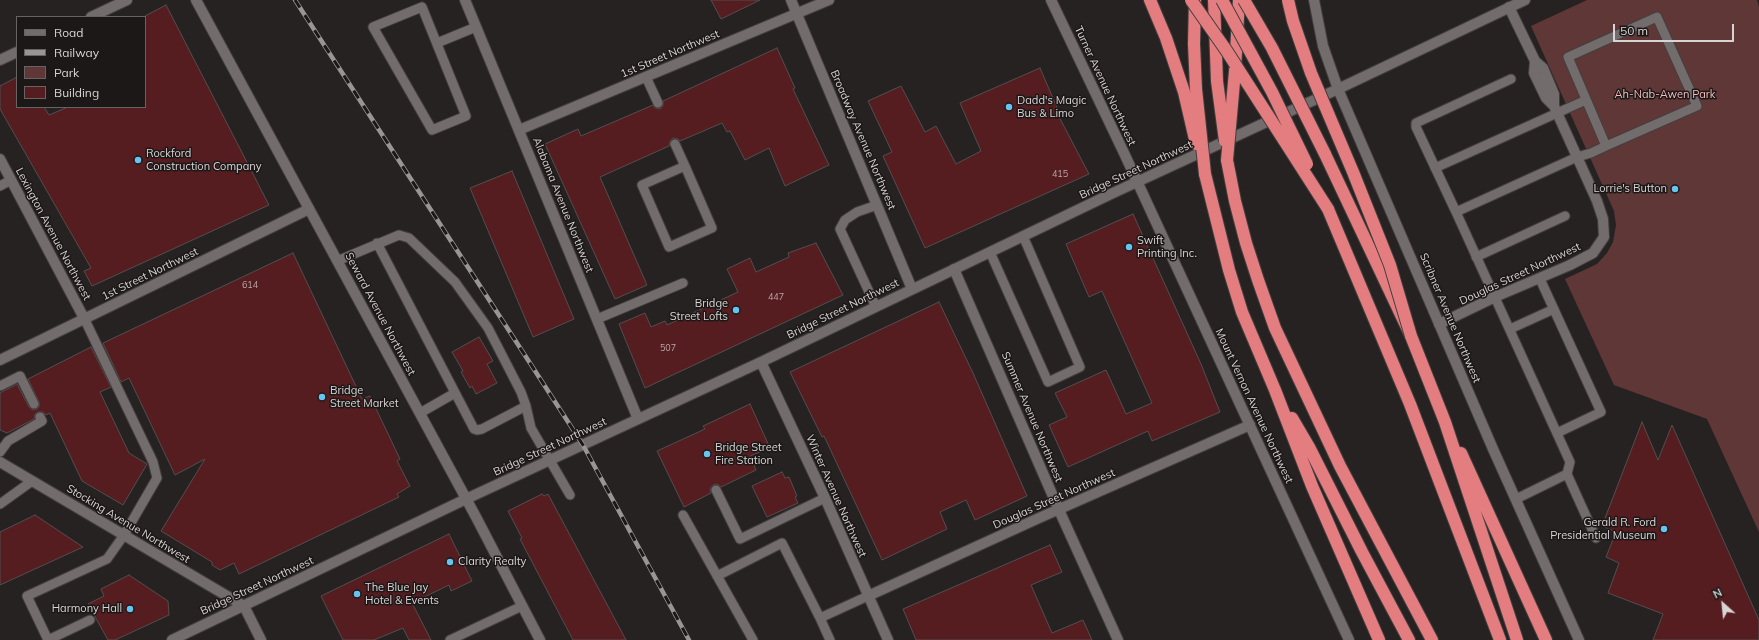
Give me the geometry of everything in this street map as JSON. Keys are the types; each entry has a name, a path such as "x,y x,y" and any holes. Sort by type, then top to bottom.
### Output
{"highway":[{"path":"1150,0 1166,38 1184,92 1213,212 1242,312 1275,390 1312,486 1379,640"},
{"path":"1191,0 1226,50 1328,209"},
{"path":"1195,0 1194,44 1196,89 1205,174"},
{"path":"1214,0 1217,81 1227,160 1236,201 1258,280 1288,357 1340,466 1432,640"},
{"path":"1222,0 1272,92 1328,209 1410,404 1500,640"},
{"path":"1227,160 1235,71 1239,0"},
{"path":"1244,0 1272,48 1411,336 1445,422 1517,640"},
{"path":"1288,0 1293,21 1311,73 1390,265 1411,336"},
{"path":"1275,390 1309,447 1362,552 1409,640"},
{"path":"1445,422 1470,469 1546,640"}],"street":[{"path":"93,16 127,0"},
{"name":"Seward Avenue Northwest","path":"196,0 420,413 540,640"},
{"name":"Alabama Avenue Northwest","path":"465,0 638,419"},
{"name":"Broadway Avenue Northwest","path":"791,0 912,289"},
{"name":"1st Street Northwest","path":"519,130 829,0"},
{"name":"Turner Avenue Northwest","path":"1051,0 1137,182"},
{"name":"Scribner Avenue Northwest","path":"1314,0 1323,46 1338,89 1516,499 1579,640"},
{"name":"Bridge Street Northwest","path":"172,640 466,499 761,362 1023,236 1525,0"},
{"path":"1509,7 1534,61 1543,68 1554,94 1556,109 1577,157"},
{"path":"0,60 16,52"},
{"name":"Douglas Street Northwest","path":"1440,324 1495,297 1540,279 1593,253 1604,237 1603,219 1577,157"},
{"name":"Lexington Avenue Northwest","path":"0,159 85,320"},
{"name":"Mount Vernon Avenue Northwest","path":"1137,182 1348,640"},
{"name":"1st Street Northwest","path":"0,360 85,320 309,209"},
{"name":"Summer Avenue Northwest","path":"954,270 1058,510 1118,640"},
{"name":"Winter Avenue Northwest","path":"761,362 888,640"},
{"name":"Douglas Street Northwest","path":"868,596 1250,425"},
{"name":"Stocking Avenue Northwest","path":"0,462 244,606"},
{"path":"244,606 261,640"}],"lane":[{"path":"422,8 437,43 466,116 432,130 373,28 422,8"},
{"path":"1456,212 1577,157 1606,146 1697,106 1657,17 1568,57 1606,146"},
{"path":"437,43 476,27"},
{"path":"646,77 658,103"},
{"path":"1511,79 1416,123 1416,127 1570,462 1570,468 1567,474 1516,499"},
{"path":"1435,168 1556,109 1586,100"},
{"path":"675,144 685,166 712,228 669,247 642,185 685,166"},
{"path":"0,186 11,180"},
{"path":"876,307 840,229 845,220 857,212 877,205"},
{"path":"1476,257 1565,216"},
{"path":"337,261 399,235 409,238 455,282 488,328 521,392 531,428 570,495"},
{"path":"990,252 1048,382 1080,367 1023,236"},
{"path":"377,243 474,429 477,430 526,406"},
{"path":"1540,279 1601,412 1557,433"},
{"path":"597,319 683,283"},
{"path":"1510,329 1554,309"},
{"path":"85,320 153,462 157,478 124,535 107,559 27,596 48,640 90,620"},
{"path":"0,386 20,376 34,404"},
{"path":"420,413 455,394"},
{"path":"0,452 8,441 20,430 42,421 40,417"},
{"path":"0,435 8,441"},
{"path":"1567,474 1596,538"},
{"path":"0,504 32,481"},
{"path":"716,490 740,538 824,498"},
{"path":"683,515 753,640"},
{"path":"717,576 782,543 830,640"},
{"path":"820,618 868,596"},
{"path":"450,640 522,606"}],"green space":[{"name":"Ah-Nab-Awen Park","path":"1587,0 1757,0 1759,7 1759,532 1707,419 1614,385 1565,279 1597,264 1607,253 1613,242 1616,225 1614,211 1531,26"}],"building":[{"path":"711,0 760,0 721,19"},
{"name":"Rockford Construction Company","path":"166,5 269,205 92,286 84,271 91,268 0,109 0,86 16,78 16,108 45,108 49,115 66,108 146,108 145,16"},
{"path":"777,48 795,88 793,89 829,165 785,186 769,148 745,160 730,131 727,132 722,123 680,141 673,138 670,141 669,146 600,177 647,285 615,299 545,144 578,129 581,136 653,105 655,108 660,109 663,106 663,101"},
{"path":"1040,68 1058,110 1056,111 1089,174 925,248 883,156 892,152 868,101 901,86 925,132 936,126 956,164 981,151 960,103"},
{"path":"512,171 574,319 533,337 470,188"},
{"path":"1133,214 1201,364 1220,412 1152,441 1148,431 1068,467 1049,425 1067,417 1055,393 1106,370 1126,414 1152,403 1102,291 1089,297 1066,244"},
{"path":"816,243 843,295 645,388 619,324 645,313 651,327 665,321 667,325 738,292 727,269 750,258 756,272 789,257 788,253"},
{"path":"293,253 362,399 370,396 400,459 397,461 410,486 397,494 399,497 239,574 234,563 220,570 212,565 212,562 161,531 205,459 175,475 129,378 121,382 103,343"},
{"path":"939,302 973,373 1027,496 975,520 966,500 940,512 947,529 882,560 824,436 822,437 790,372"},
{"path":"479,337 493,361 487,364 497,383 476,394 472,386 470,388 461,372 463,371 452,352"},
{"path":"91,347 111,387 100,392 129,453 147,464 123,505 82,481 50,413 46,415 43,412 38,412 35,414 34,419 7,433 0,430 0,393 17,384 29,407 33,410 37,409 39,407 39,402 28,379"},
{"name":"Bridge Street Fire Station","path":"750,404 770,448 750,456 756,470 721,487 717,484 713,485 710,489 711,493 684,507 657,451 705,429 703,426"},
{"name":"Gerald R. Ford Presidential Museum","path":"1642,422 1658,460 1672,425 1759,620 1759,640 1653,640 1663,614 1608,593 1619,563 1606,557 1616,532 1602,526"},
{"path":"782,472 785,478 789,477 797,496 795,497 798,503 767,517 752,486"},
{"path":"542,494 544,496 548,494 626,640 573,640 520,539 522,538 508,511"},
{"path":"35,515 83,547 0,585 0,532"},
{"path":"449,534 472,581 451,591 449,585 412,603 431,640 409,640 403,628 374,640 343,640 321,596"},
{"path":"1050,545 1062,572 1031,585 1052,633 1083,620 1092,640 916,640 903,609"},
{"name":"Harmony Hall","path":"129,575 168,601 169,615 115,640 108,640 88,604 104,596 101,589"}],"railway":[{"path":"295,0 583,445 689,640"}],"place":[{"name":"Dadd's Magic Bus & Limo","path":"1009,107"},
{"name":"Rockford Construction Company","path":"138,160"},
{"name":"Lorrie's Button","path":"1675,189"},
{"name":"Swift Printing Inc.","path":"1129,247"},
{"name":"Bridge Street Lofts","path":"736,310"},
{"name":"Bridge Street Market","path":"322,397"},
{"name":"Bridge Street Fire Station","path":"707,454"},
{"name":"Gerald R. Ford Presidential Museum","path":"1664,529"},
{"name":"Clarity Realty","path":"450,562"},
{"name":"The Blue Jay Hotel & Events","path":"357,594"},
{"name":"Harmony Hall","path":"130,609"}]}
